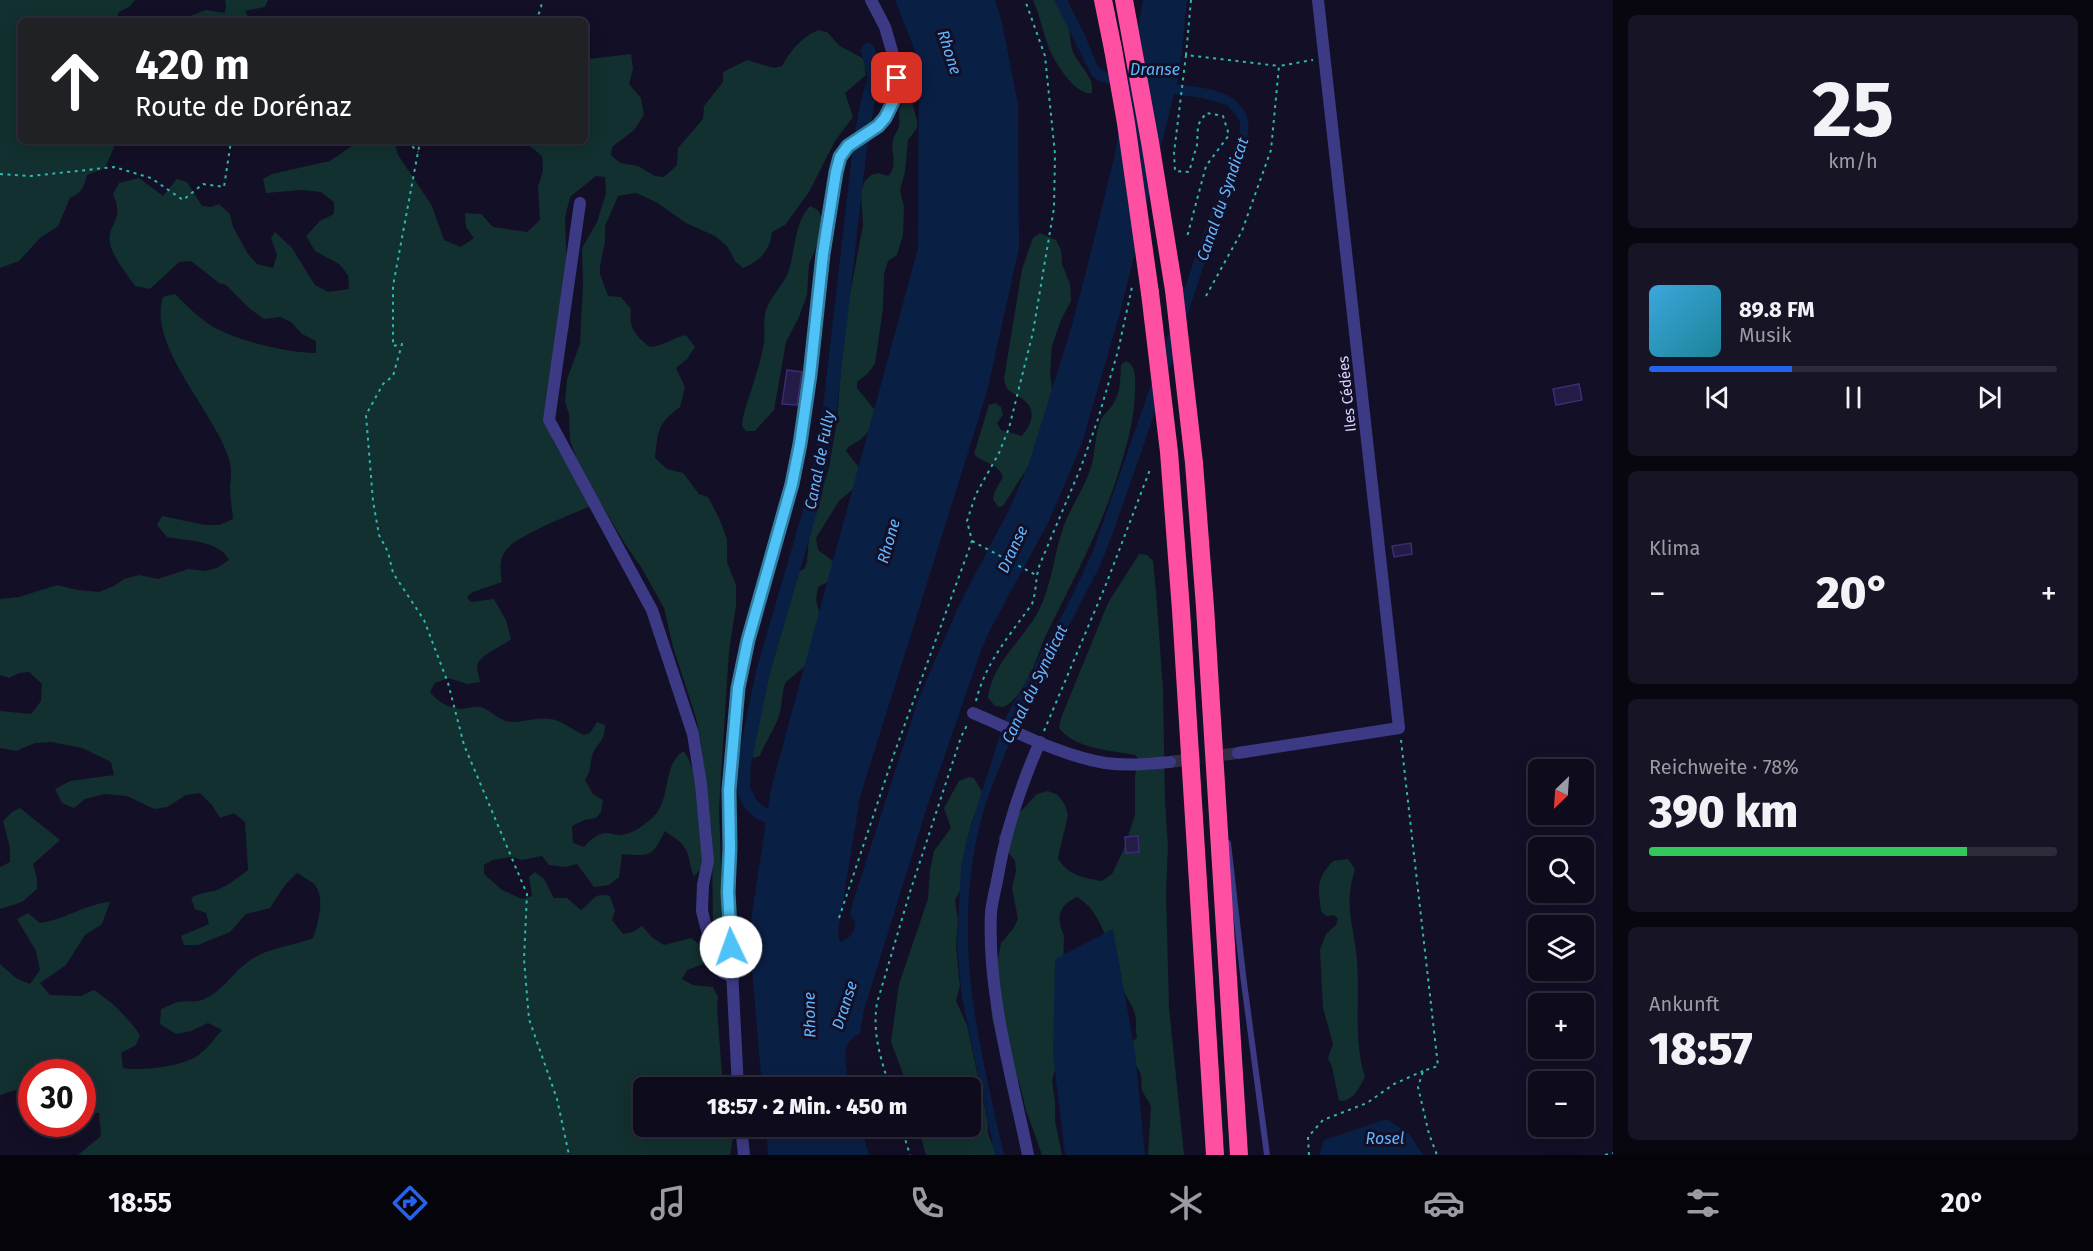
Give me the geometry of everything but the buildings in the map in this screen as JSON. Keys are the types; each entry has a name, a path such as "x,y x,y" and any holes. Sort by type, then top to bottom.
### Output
{"highway":[{"path":"1103,0 1126,123 1169,452 1215,1155"},
{"path":"1124,0 1174,290 1194,463 1239,1155"}],"street":[{"path":"738,1077 728,892 729,790 738,688 748,640 792,484 804,417 819,280 840,157 848,146 878,126 893,105 896,96 897,78 889,40 871,0"},
{"name":"Iles Cédées","path":"1318,0 1399,728"},
{"path":"580,203 549,420 652,610 693,734 701,784 708,861 703,885 702,911 713,954 722,972 733,977"},
{"path":"973,713 1060,751 1106,763 1134,765 1170,762"},
{"path":"1238,753 1399,728"},
{"path":"1028,1155 1001,1025 993,967 992,911 1002,850 1035,740"},
{"path":"742,1137 744,1155"}],"lane":[{"path":"1205,607 1226,814"},
{"path":"1228,837 1237,929 1267,1155"}],"path":[{"path":"537,18 541,10 540,0"},
{"path":"839,918 894,754 972,542 967,521 976,494 999,453 1009,428 1033,332 1054,208 1055,154 1045,56 1025,0"},
{"path":"1187,237 1206,166 1229,135 1223,116 1206,113 1198,125 1197,145 1189,172 1175,171 1174,153 1191,0"},
{"path":"1186,55 1279,66 1325,58"},
{"path":"1206,296 1242,231 1271,150 1279,66"},
{"path":"0,174 31,176 114,167 151,178 183,201 203,184 224,186 231,144"},
{"path":"410,144 418,152"},
{"path":"420,144 393,286 393,346 402,344 393,376 383,384 366,415 373,501 380,535 388,552 393,573 424,620 448,682 464,745 527,894 524,959 529,1019 557,1099 569,1155"},
{"path":"887,1077 876,1040 877,1003 910,892 957,748 973,713 980,686 990,664 1032,604 1036,594 1036,575 1046,546 1082,467 1098,419 1115,362 1134,282"},
{"path":"1035,740 1107,582 1151,467"},
{"path":"972,542 1036,575"},
{"path":"1309,1155 1308,1137 1323,1120 1367,1103 1394,1084 1438,1066 1399,728"},
{"path":"1424,1071 1418,1087 1429,1134 1437,1155"},
{"path":"904,1137 910,1155"},
{"path":"1605,1155 1613,1154"}],"green space":[{"path":"0,0 135,0 129,7 119,12 116,18 18,18 18,144 115,145 105,168 87,175 82,189 70,198 58,226 40,238 19,261 0,268"},
{"path":"225,0 268,0 265,7 245,11 249,18 165,18 187,17 206,10 225,13"},
{"path":"1033,0 1068,0 1071,46 1089,77 1092,93 1080,90 1059,67 1049,48"},
{"path":"818,30 827,32 840,46 864,59 866,75 845,93 853,117 835,141 809,192 785,225 772,232 769,245 763,254 743,268 735,261 727,246 715,236 686,223 656,202 636,193 618,196 605,226 605,242 600,266 600,274 608,296 621,297 631,309 632,326 645,343 650,347 686,335 695,347 687,359 676,368 685,387 680,407 667,418 660,429 655,458 667,469 683,473 699,494 708,497 727,539 727,562 736,585 736,606 729,651 719,809 722,891 720,943 717,942 713,933 712,835 701,742 664,608 579,466 570,440 569,414 565,402 567,379 580,344 582,248 597,222 606,193 605,177 596,176 570,197 565,218 569,327 561,358 550,376 553,441 590,506 533,532 506,550 501,561 502,582 473,592 467,597 471,602 494,599 506,620 511,639 478,663 480,682 467,684 449,678 435,683 430,692 448,706 462,709 480,707 509,722 550,719 584,735 590,733 597,722 605,725 602,740 593,752 590,770 585,780 593,794 603,800 601,812 596,818 584,820 572,826 573,843 584,847 600,834 630,833 650,820 663,801 676,758 683,751 689,759 697,788 704,866 694,876 685,848 665,831 653,851 645,855 622,854 619,877 609,885 594,887 577,864 566,867 549,865 542,856 522,860 512,857 493,860 484,865 484,874 502,890 522,899 532,896 529,877 535,872 544,879 554,898 567,898 581,910 597,896 610,896 615,911 612,920 623,934 633,932 642,926 653,938 664,945 691,938 707,950 703,964 687,970 682,979 693,985 713,987 718,997 722,1077 633,1077 633,1137 733,1137 730,1155 78,1155 101,1136 99,1113 96,1113 96,1059 18,1059 18,1089 0,1095 0,964 16,978 30,984 40,970 36,951 17,919 28,913 40,923 110,902 102,924 85,935 66,965 40,983 50,995 81,996 94,990 107,1000 125,1016 140,1035 136,1045 121,1053 123,1068 149,1069 178,1064 194,1058 206,1049 222,1030 208,1023 191,1031 176,1034 160,1024 161,1009 178,1002 202,1000 216,992 245,964 259,955 313,938 319,918 320,903 318,889 297,873 285,885 270,908 246,914 230,932 198,945 184,945 181,936 209,924 206,913 195,909 191,898 223,887 248,870 245,822 234,813 220,818 212,805 200,793 186,795 167,807 154,809 127,796 105,794 85,799 74,808 62,803 55,789 70,781 114,775 111,762 82,748 51,742 35,743 16,751 0,748 0,711 31,714 41,701 42,684 29,672 19,673 9,678 0,675 0,599 19,597 57,585 99,592 124,579 139,575 158,579 188,569 205,571 217,568 229,560 224,553 210,545 167,537 157,525 162,516 205,525 219,525 233,519 229,459 211,421 173,358 165,337 161,316 163,297 175,294 207,323 230,335 275,348 316,353 316,341 302,334 291,322 280,317 264,319 249,308 226,285 219,283 191,261 179,262 150,289 135,286 118,261 110,244 111,231 117,217 113,194 119,183 139,178 163,196 177,179 187,182 202,206 211,207 219,204 230,214 233,227 248,254 257,264 273,268 277,255 271,238 275,232 292,248 315,285 328,292 349,289 348,275 339,264 315,251 306,236 320,221 334,214 334,202 321,192 302,190 266,193 263,179 272,174 330,161 355,144 395,144 398,155 432,206 444,240 461,247 474,238 466,227 465,213 481,214 493,227 527,232 540,220 538,187 543,170 542,156 527,144 588,144 589,59 631,54 633,69 629,84 641,98 644,115 634,130 612,147 611,155 620,163 638,166 655,176 664,177 677,165 678,148 703,119 704,106 723,82 723,72 747,60 774,68 782,66 797,45"},
{"path":"905,100 913,105 917,128 908,140 905,172 900,190 904,207 903,235 897,255 888,261 884,274 883,308 875,364 857,382 857,388 878,414 867,433 849,446 846,451 860,469 857,486 839,501 816,538 818,550 840,566 837,577 818,587 816,600 823,626 816,657 786,682 777,721 760,756 754,758 748,744 789,585 793,578 804,569 807,562 809,536 829,467 837,421 844,326 863,225 861,192 865,181 871,175 879,173 888,176 893,168 893,140 899,126 899,110"},
{"path":"810,206 818,210 822,218 821,236 809,264 807,295 786,342 774,410 755,431 746,431 742,426 743,417 764,342 766,310 787,275 798,228"},
{"path":"1040,233 1056,240 1061,250 1062,264 1070,284 1071,301 1061,320 1052,346 1050,373 1054,405 1040,448 1003,506 998,507 993,499 1003,477 1001,472 974,454 989,405 996,403 1001,407 1003,415 997,423 1001,430 1022,436 1031,419 1029,406 1009,390 1004,379 1022,269 1033,238"},
{"path":"1126,361 1130,363 1135,373 1134,408 1127,444 1107,505 1026,682 1013,700 1004,707 995,706 988,698 995,674 1043,602 1064,525 1093,461 1098,428 1102,417 1116,400 1120,385 1121,365"},
{"path":"1139,554 1147,555 1153,561 1156,591 1163,690 1168,846 1166,892 1169,1007 1184,1155 1148,1155 1151,1107 1142,1090 1140,1072 1125,1051 1137,1037 1135,1014 1120,984 1100,924 1087,904 1077,897 1066,904 1060,913 1064,936 1061,1045 1052,1081 1055,1121 1062,1155 1042,1155 1019,1082 996,1035 992,1018 991,1001 1001,943 1018,919 1012,888 1016,871 1015,861 998,838 1037,794 1048,791 1058,795 1068,815 1058,858 1062,864 1071,872 1089,879 1102,881 1112,874 1123,851 1135,815 1135,777 1138,758 1135,755 1083,744 1066,735 1059,728 1108,603"},
{"path":"969,777 974,778 982,792 971,824 962,887 955,900 960,986 956,1001 967,1025 978,1077 904,1077 891,1042 899,984 928,899 934,851 951,828 944,808 959,781"},
{"path":"20,808 60,840 33,864 37,889 22,902 0,909 0,867 10,862 10,848 3,821"},
{"path":"1348,859 1355,869 1350,895 1350,916 1357,961 1359,1048 1365,1077 1352,1097 1339,1101 1328,1058 1333,1044 1323,1008 1320,950 1326,934 1336,925 1338,919 1334,915 1326,916 1321,911 1319,889 1321,878 1333,861"},
{"path":"981,1090 988,1133 996,1155 926,1155 921,1137 981,1137"}],"water":[{"path":"895,0 995,0 1002,22 1018,105 1019,248 987,392 860,797 838,932 840,942 849,937 854,929 855,922 850,915 851,908 918,700 960,603 1009,510 1029,463 1072,325 1114,158 1127,87 1100,82 1092,76 1054,0 1067,0 1098,67 1106,72 1129,76 1143,0 1187,0 1177,84 1227,95 1242,108 1248,123 1243,154 1221,211 1108,546 1014,734 990,792 979,827 970,884 969,961 980,1045 1004,1155 995,1155 981,1088 981,1077 979,1077 962,998 957,948 961,867 966,842 1005,719 1066,608 1092,554 1210,215 1239,141 1240,123 1227,105 1174,94 1120,313 1081,446 1049,521 980,653 927,807 864,1010 860,1033 848,1043 846,1049 848,1077 761,1077 749,933 771,789 918,248 919,61"},
{"path":"1113,929 1135,1052 1145,1155 1065,1155 1053,1054 1055,959"},
{"name":"Rosel","path":"1387,1119 1409,1134 1423,1155 1319,1155 1324,1140"},
{"path":"767,1137 864,1137 869,1155 768,1155"}],"waterway":[{"name":"Canal de Fully","path":"783,823 761,813 751,805 743,789 744,764 763,672 815,494 829,416 860,147 867,105 875,77 868,50"}],"tunnel":[{"path":"1170,762 1238,753"}],"route":[{"path":"731,947 728,892 729,790 738,688 748,640 792,484 800,444 823,254 836,172 840,157 848,146 878,126 885,118 896,96 897,78"}],"water label":[{"name":"Rhone","path":"950,52"},
{"name":"Dranse","path":"1155,69"},
{"name":"Canal du Syndicat","path":"1222,199"},
{"name":"Rhone","path":"888,541"},
{"name":"Dranse","path":"1012,549"},
{"name":"Canal du Syndicat","path":"1034,684"},
{"name":"Dranse","path":"844,1005"},
{"name":"Rhone","path":"809,1015"}]}
